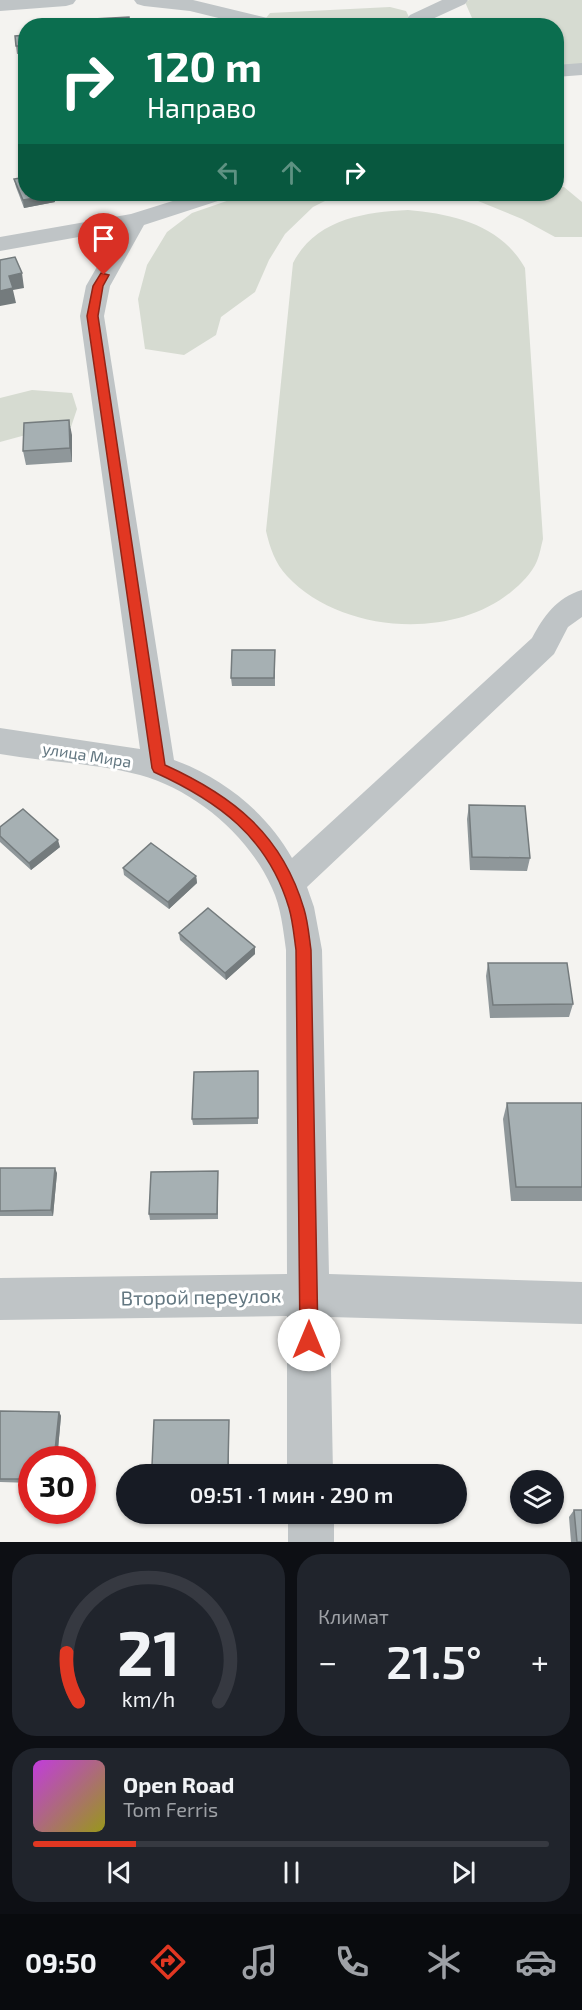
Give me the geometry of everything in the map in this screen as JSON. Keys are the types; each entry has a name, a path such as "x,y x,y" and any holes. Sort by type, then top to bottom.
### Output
{"street":[{"path":"0,5 66,0"},
{"path":"144,0 190,5 244,18"},
{"path":"419,18 458,0"},
{"path":"564,70 582,69"},
{"path":"0,244 135,220 194,201"},
{"path":"135,220 98,286 92,316 159,768"},
{"path":"288,883 543,646 557,620 582,601"},
{"name":"улица Мира","path":"0,741 119,758 159,768 198,786 234,811 262,840 288,883 297,910 304,950 310,1464"},
{"name":"Второй переулок","path":"0,1299 309,1295 582,1303"},
{"path":"311,1524 311,1542"}],"shaded area":[{"path":"469,0 582,0 582,64 564,65 564,18 472,18 465,2"},
{"path":"390,7 406,11 410,18 266,18 270,13"},
{"path":"564,187 582,202 582,237 555,237 522,219 478,201 564,201"},
{"path":"227,201 325,201 313,207 285,234 269,260 255,292 221,317 216,335 184,355 145,349 138,299 147,265 167,232 192,213"},
{"path":"408,210 442,215 475,224 503,241 525,268 543,539 535,565 526,578 511,592 486,608 458,618 428,624 396,624 365,619 336,609 309,595 279,566 266,531 293,263 302,248 314,237 342,221 374,213"},
{"path":"32,390 72,393 77,409 71,427 44,430 0,442 0,398"}],"building":[{"path":"15,36 18,36 18,46 16,46"},
{"path":"15,257 22,273 9,276 13,288 0,291 0,260"},
{"path":"69,420 70,448 23,451 24,423"},
{"path":"232,650 275,650 274,678 231,678"},
{"path":"469,805 525,806 530,858 472,857"},
{"path":"23,809 58,840 29,863 0,836 0,827"},
{"path":"151,843 196,876 168,902 123,868"},
{"path":"208,908 255,947 225,973 179,933"},
{"path":"488,963 567,963 573,1004 493,1005"},
{"path":"258,1071 258,1118 192,1119 194,1072"},
{"path":"507,1103 582,1103 582,1187 516,1187"},
{"path":"0,1168 55,1168 51,1210 0,1211"},
{"path":"218,1171 217,1214 149,1214 151,1172"},
{"path":"0,1411 59,1412 55,1446 18,1446 18,1479 0,1479"},
{"path":"154,1420 229,1420 228,1464 152,1464"},
{"path":"574,1510 582,1510 582,1542 577,1542"}],"route":[{"path":"104,275 98,286 92,316 159,768 198,786 234,811 262,840 288,883 297,910 304,950 309,1340"}]}
